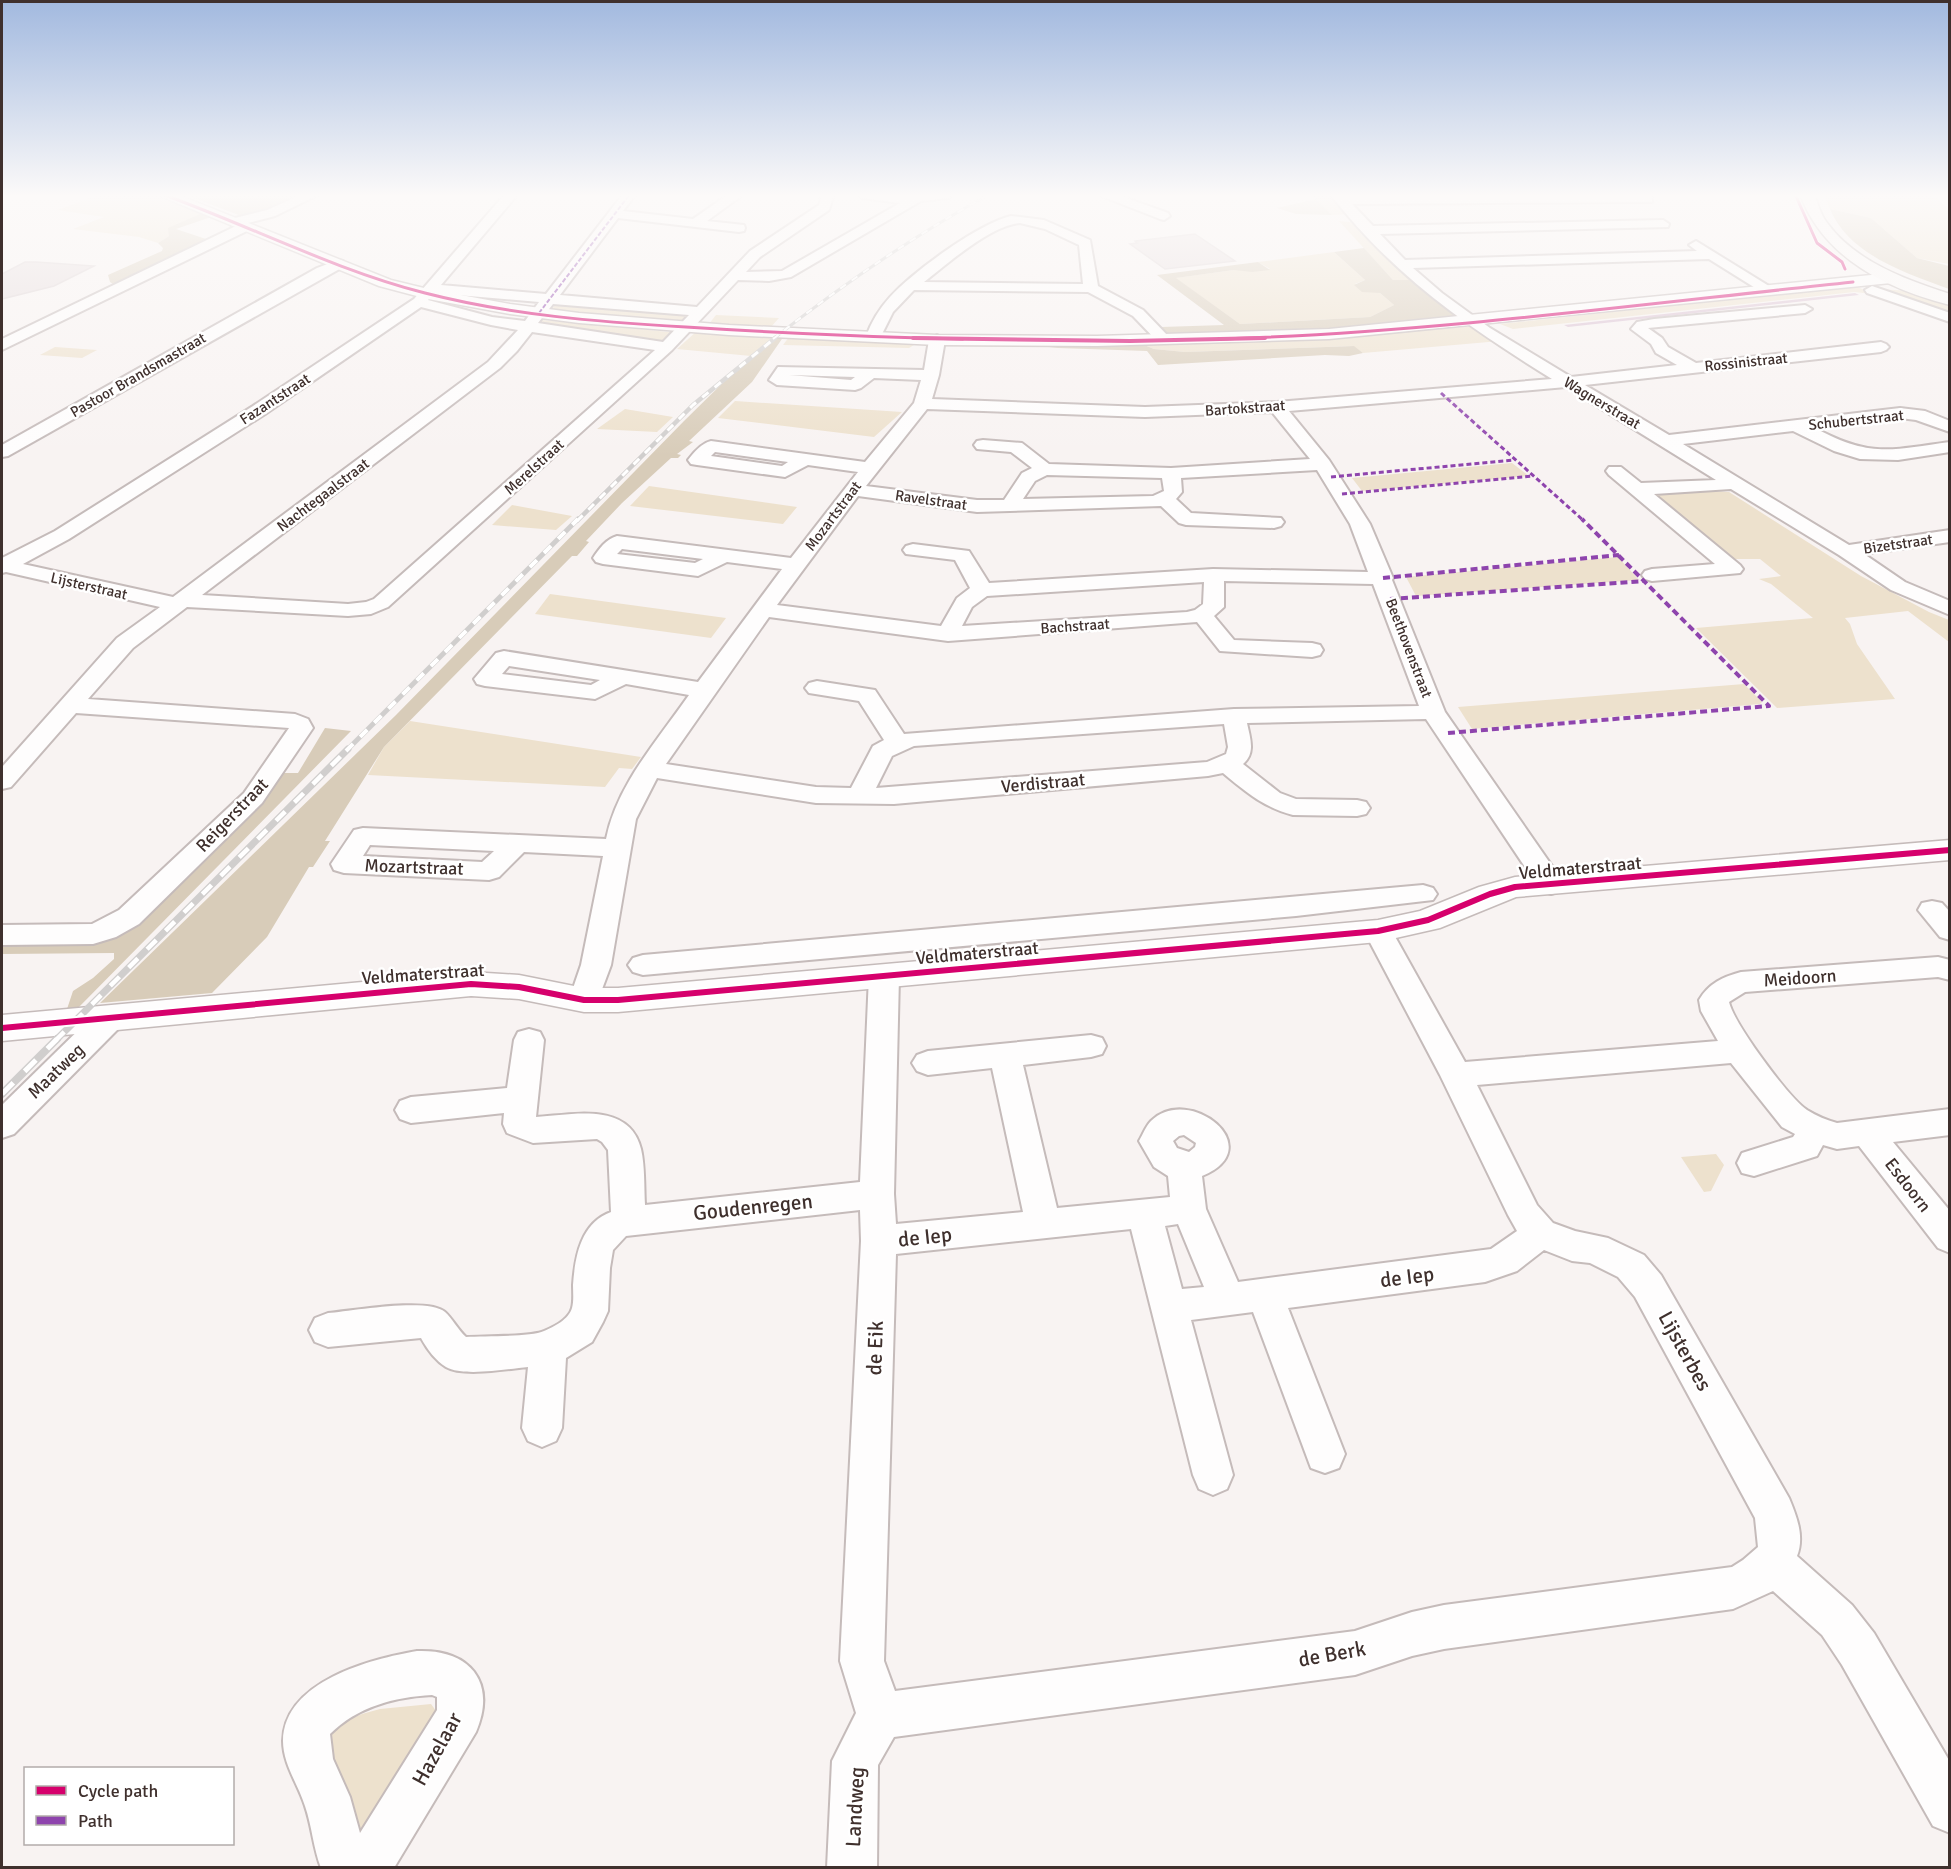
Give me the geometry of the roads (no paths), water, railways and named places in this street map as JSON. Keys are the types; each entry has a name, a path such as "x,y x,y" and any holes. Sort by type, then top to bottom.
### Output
{"main road":[{"path":"1900,281 1950,300"}],"street":[{"path":"2,345 128,281"},
{"name":"Pastoor Brandsmastraat","path":"2,452 302,281"},
{"path":"381,281 427,295 538,313 688,327 937,340 1164,340 1329,334 1862,281"},
{"name":"Fazantstraat","path":"3,565 62,535 259,410 427,295 439,281"},
{"name":"Nachtegaalstraat","path":"2,782 125,643 494,365 512,348 563,281"},
{"name":"Merelstraat","path":"180,602 348,610 371,608 389,596 667,348 731,281"},
{"path":"874,337 885,312 899,296 919,281"},
{"path":"1090,281 1091,288"},
{"name":"Wagnerstraat","path":"1420,281 1472,321 1568,382 1846,551 1898,586 1950,609"},
{"path":"1754,281 1770,291"},
{"path":"913,286 1091,288 1138,313 1164,340"},
{"path":"1872,290 1950,318"},
{"name":"Rossinistraat","path":"1693,368 1662,350 1656,341 1639,329 1654,323 1805,309"},
{"path":"538,313 702,312"},
{"path":"538,313 667,348"},
{"name":"Rossinistraat","path":"1748,315 1764,326"},
{"name":"Mozartstraat","path":"585,1000 596,965 623,819 636,790 704,690 796,565 922,404 931,375 937,340"},
{"name":"Rossinistraat","path":"1776,344 1798,357"},
{"name":"Rossinistraat","path":"1568,382 1881,347"},
{"path":"870,373 931,375"},
{"name":"Bartokstraat","path":"922,404 1145,412 1277,407 1568,382"},
{"name":"Beethovenstraat","path":"1277,407 1323,464 1360,524 1383,578 1433,712 1551,885"},
{"name":"Schubertstraat","path":"1666,441 1900,412 1919,415 1950,427"},
{"name":"Schubertstraat","path":"1797,426 1864,455 1884,456 1950,447"},
{"path":"983,445 1016,447 1044,470"},
{"name":"Mozartstraat","path":"805,459 784,472 697,460 711,446 805,459 870,468"},
{"path":"1009,506 1028,477 1044,470 1172,473 1323,464"},
{"path":"1615,471 1733,569 1652,576"},
{"path":"1172,473 1173,492 1165,499 1186,519 1275,522"},
{"path":"1639,489 1677,486 1707,487 1733,483"},
{"name":"Ravelstraat","path":"853,490 977,506 1143,502 1165,499"},
{"name":"Bizetstraat","path":"1846,551 1950,536"},
{"path":"913,550 962,555 982,590"},
{"name":"Mozartstraat","path":"723,556 796,565"},
{"name":"Lijsterstraat","path":"3,565 180,602"},
{"path":"1213,575 1215,591 1213,607 1202,615 1228,646 1312,650"},
{"path":"948,634 961,606 970,596 982,590 1213,575 1383,578"},
{"name":"Bachstraat","path":"765,610 948,634 1187,618 1202,615"},
{"path":"623,677 595,692 484,679 504,658 623,677 704,690"},
{"path":"817,688 867,695 898,743"},
{"name":"Reigerstraat","path":"2,935 93,934 129,917 253,798 301,728 295,721 69,705"},
{"path":"859,796 882,751 898,743 914,739 1234,716 1433,712"},
{"path":"1234,716 1240,747 1237,757 1227,764 1271,799 1293,807 1357,808"},
{"name":"Verdistraat","path":"650,769 816,795 894,796 1208,769 1227,764"},
{"name":"Mozartstraat","path":"517,844 489,870 344,864 363,836 617,848"},
{"name":"Veldmaterstraat","path":"2,1028 471,984 519,987 585,1000 618,1000 820,982 1378,931 1428,920 1515,887 1950,850"},
{"name":"Veldmaterstraat","path":"643,965 1423,894"},
{"path":"1146,920 1156,951"},
{"name":"Lijsterbes","path":"1378,931 1456,1075 1525,1215 1541,1233 1572,1246 1595,1249 1631,1266 1648,1286 1774,1512 1780,1536 1774,1563"},
{"path":"819,949 820,982"},
{"name":"Meidoorn","path":"1950,970 1938,967 1742,982 1722,990 1714,1000 1716,1011 1739,1051 1794,1118 1815,1130 1837,1136 1950,1122"},
{"name":"de Eik","path":"880,1716 862,1661 879,1241 877,1194 884,976"},
{"name":"Maatweg","path":"2,1125 111,1018"},
{"path":"529,1040 520,1099 519,1124 533,1130 601,1126 614,1133 624,1148 629,1221"},
{"path":"928,1063 1092,1046"},
{"path":"1456,1075 1739,1051"},
{"path":"1005,1055 1043,1224"},
{"path":"411,1110 520,1099"},
{"path":"1754,1163 1805,1147 1815,1130"},
{"name":"Esdoorn","path":"1867,1133 1950,1238"},
{"path":"1184,1166 1190,1209 1227,1299"},
{"name":"Goudenregen","path":"328,1330 412,1320 432,1323 442,1339 459,1355 548,1349 579,1330 590,1311 592,1268 597,1244 614,1226 629,1221 877,1194"},
{"name":"de Iep","path":"879,1241 1190,1209"},
{"path":"1144,1214 1213,1475"},
{"name":"de Iep","path":"1169,1307 1485,1267 1504,1260 1541,1233"},
{"path":"1264,1294 1325,1454"},
{"path":"542,1428 548,1349"},
{"path":"1774,1563 1837,1620 1858,1649 1950,1809"},
{"name":"de Berk","path":"880,1716 1354,1653 1412,1634 1444,1628 1732,1588 1764,1573 1774,1563"},
{"name":"Hazelaar","path":"346,1868 329,1805 307,1752 308,1729 314,1716 337,1698 381,1681 433,1673 448,1676 460,1687 460,1716 366,1868"},
{"name":"Landweg","path":"852,1868 855,1761 880,1716"}],"railway":[{"path":"773,339 851,281"},
{"path":"577,521 693,405 775,338"},
{"path":"348,749 578,519"},
{"path":"55,1041 348,749"},
{"path":"2,1094 55,1041"}]}
